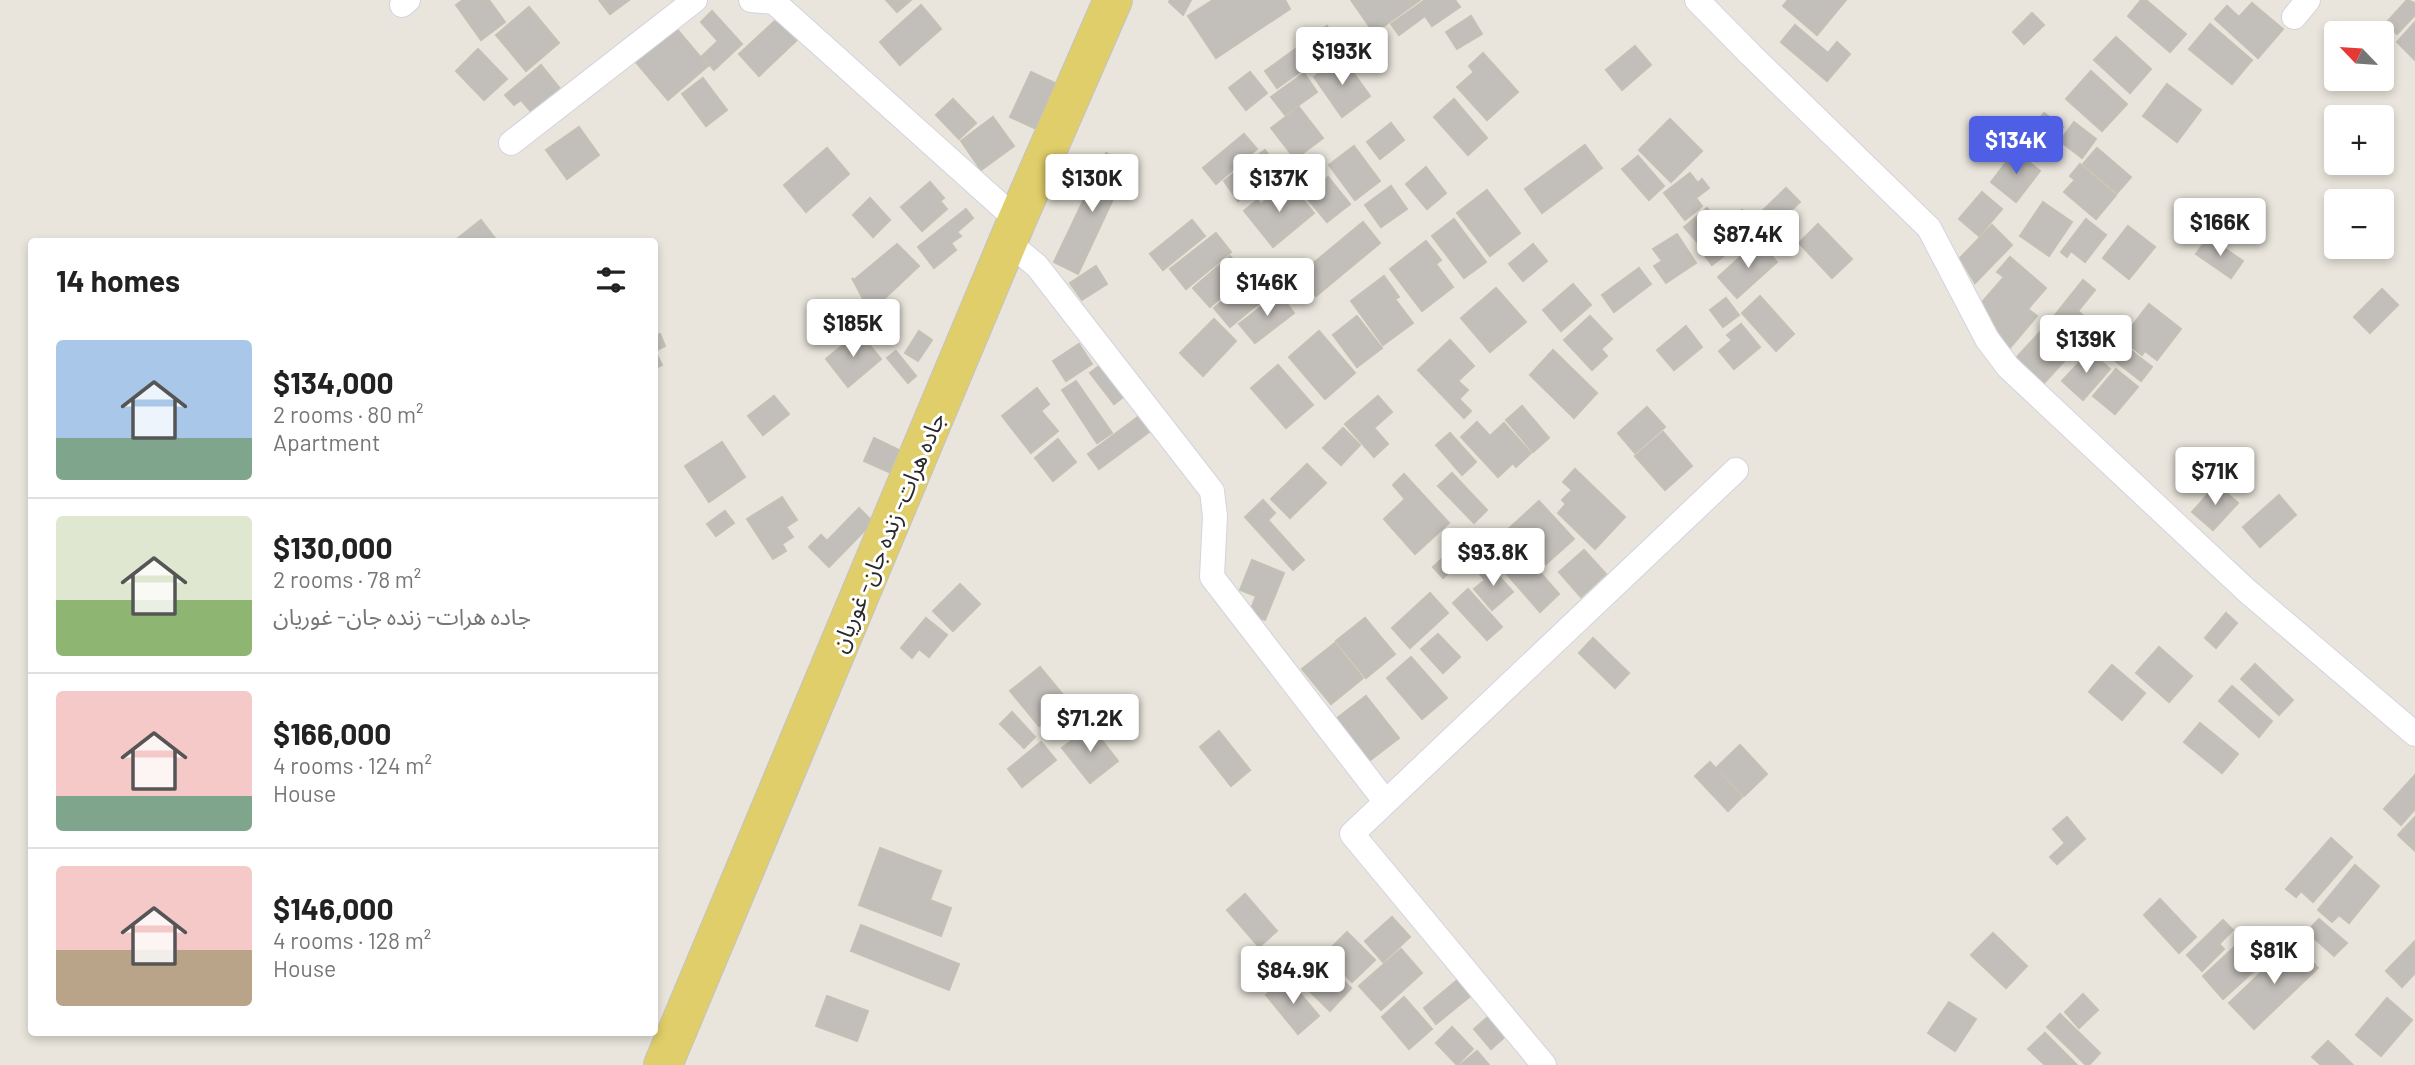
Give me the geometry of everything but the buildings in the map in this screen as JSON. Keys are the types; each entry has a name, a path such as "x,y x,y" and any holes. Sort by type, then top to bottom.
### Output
{"main road":[{"name":"جاده هرات- زنده جان- غوریان","path":"663,1065 1012,231 1112,0"}],"street":[{"path":"511,144 695,0"},
{"path":"751,0 775,2 1012,231 1212,491 1215,516 1212,577 1385,801"},
{"path":"1697,0 1929,228 1987,339 2008,367 2246,590 2415,734"},
{"path":"1544,1065 1352,834 1736,470"}]}
